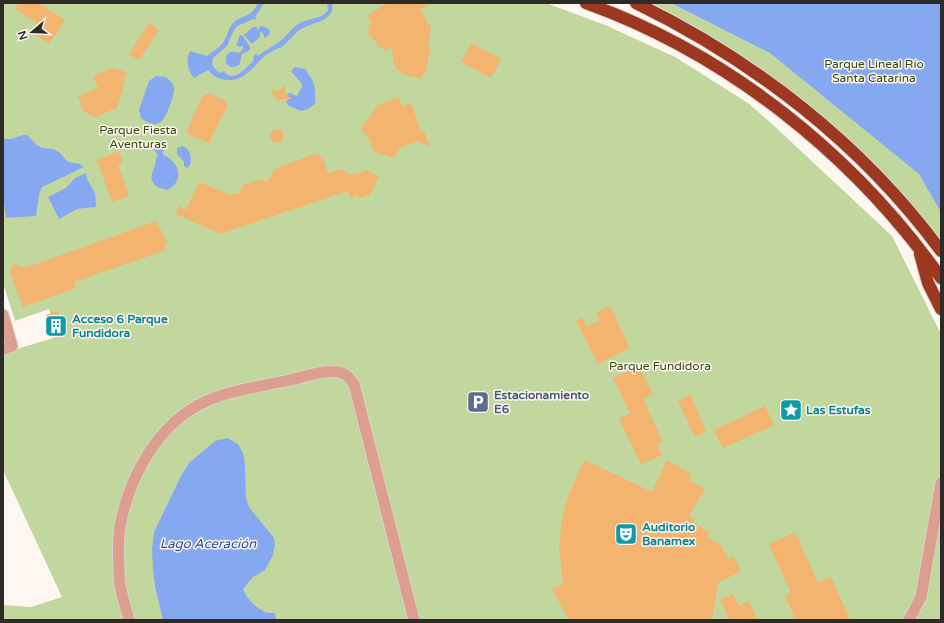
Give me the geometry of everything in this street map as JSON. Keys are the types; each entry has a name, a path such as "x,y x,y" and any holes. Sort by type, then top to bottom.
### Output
{"highway":[{"path":"586,3 634,23 683,48 710,63 763,98 806,132 840,162 878,200 918,247 941,278"},
{"path":"636,3 718,47 764,78 802,107 844,144 884,183 916,219 941,251"},
{"path":"918,247 928,283 941,309"}],"street":[{"path":"3,314 7,348"},
{"path":"130,620 120,585 118,553 120,523 128,494 138,470 154,444 173,424 196,406 220,396 311,375 338,371 347,375 354,384 414,620"},
{"path":"909,620 921,597 941,483"}],"green space":[{"name":"Parque Fundidora","path":"3,3 546,3 605,25 675,57 748,103 892,236 941,334 941,620 3,620 3,605 31,607 62,597 3,470 3,353 57,337 49,309 15,321 3,283"},
{"name":"Parque Lineal Río Santa Catarina","path":"652,3 941,3 941,240 922,216 887,178 834,127 806,103 747,59 685,20"}],"water":[{"path":"258,3 264,3 255,17 257,19 253,19 237,26 227,46 213,58 212,65 219,73 223,71 231,76 239,74 254,60 253,57 256,54 258,56 279,42 297,25 326,13 328,10 327,3 332,3 332,10 326,19 301,29 283,46 272,51 261,59 244,76 233,80 226,80 214,76 208,70 194,78 188,65 190,51 207,56 222,43 234,22 253,11"},
{"name":"Parque Lineal Río Santa Catarina","path":"671,3 941,3 941,212 919,174 770,53"},
{"path":"261,26 268,28 270,31 269,35 265,38 262,32 260,33 260,37 251,43 244,35 253,27 256,27 259,31 259,27"},
{"path":"240,35 243,36 250,47 250,50 242,54 239,65 230,67 226,63 227,55 231,52 239,53 243,49 243,46 239,47 236,45"},
{"path":"295,67 305,69 314,83 315,104 308,109 301,111 289,106 286,102 289,98 287,94 290,93 297,96 302,87 302,84 291,71"},
{"path":"156,76 166,77 173,84 174,92 168,111 163,120 160,123 152,124 141,118 139,110 149,81"},
{"path":"27,135 42,148 53,149 59,152 68,162 80,164 84,167 42,187 39,195 36,216 6,218 3,196 3,138 11,139"},
{"path":"163,146 163,155 173,162 178,171 177,182 167,190 157,187 152,181 152,174 158,155 153,149"},
{"path":"183,146 188,150 191,157 190,165 187,168 184,166 184,162 177,154 177,148"},
{"path":"86,173 87,179 95,193 96,207 77,209 59,219 48,197 66,188 75,178"},
{"name":"Lago Aceración","path":"227,438 238,444 243,453 246,498 249,507 274,538 275,546 272,557 265,570 253,577 243,589 249,599 258,608 265,612 275,613 276,620 163,620 155,586 153,569 152,550 154,532 181,476 189,463 215,441"}],"building":[{"path":"19,3 39,3 65,20 49,44 34,34 40,25 15,9"},
{"path":"387,3 430,3 420,10 431,27 428,47 431,47 425,74 423,74 422,78 407,76 396,69 392,47 385,51 383,47 381,49 367,31 371,28 368,26 372,23 367,16"},
{"path":"149,23 159,30 139,60 129,54"},
{"path":"471,43 501,59 491,78 461,62"},
{"path":"112,68 127,72 117,108 95,117 83,111 78,96 98,88 93,76"},
{"path":"286,85 285,94 292,99 281,99 278,102 270,89 278,91"},
{"path":"209,93 226,101 227,107 209,143 188,134 187,130 203,95"},
{"path":"399,97 402,107 411,103 421,132 424,131 430,147 417,141 399,148 394,158 374,152 368,136 363,133 361,128 378,105"},
{"path":"274,129 280,129 284,133 284,139 280,143 274,143 270,139 270,133"},
{"path":"119,151 123,162 118,164 129,196 112,202 97,160"},
{"path":"315,154 323,158 328,173 341,169 350,175 354,173 356,175 366,170 379,177 370,195 359,198 358,195 351,198 348,191 220,234 176,214 179,206 186,210 199,182 231,195 240,193 242,186 262,179 267,182 276,168"},
{"path":"156,221 168,243 164,244 166,250 74,282 76,288 23,307 10,272 13,264 25,268"},
{"path":"610,306 630,348 598,364 576,321 582,317 587,327 600,320 597,312"},
{"name":"Acceso 6 Parque Fundidora","path":"58,311 65,334 53,338 46,315"},
{"path":"638,365 653,394 643,399 663,442 657,444 662,455 641,464 619,419 630,413 613,378"},
{"path":"690,394 706,431 695,437 678,401"},
{"path":"765,406 774,425 723,448 714,430"},
{"name":"Auditorio Banamex","path":"585,460 652,492 667,460 691,474 689,480 705,489 689,516 695,519 693,523 710,532 707,537 722,546 728,559 734,557 741,571 718,583 712,620 569,620 552,589 563,584 559,548 562,519 568,496"},
{"path":"795,532 818,583 831,577 850,620 796,620 785,596 791,593 769,544"},
{"path":"733,594 739,606 749,601 758,620 729,620 720,600"}],"place":[{"name":"Acceso 6 Parque Fundidora","path":"56,326"},
{"name":"Estacionamiento E6","path":"478,402"},
{"name":"Las Estufas","path":"791,410"},
{"name":"Auditorio Banamex","path":"626,534"}],"park label":[{"name":"Parque Fiesta Aventuras","path":"138,137"}]}
